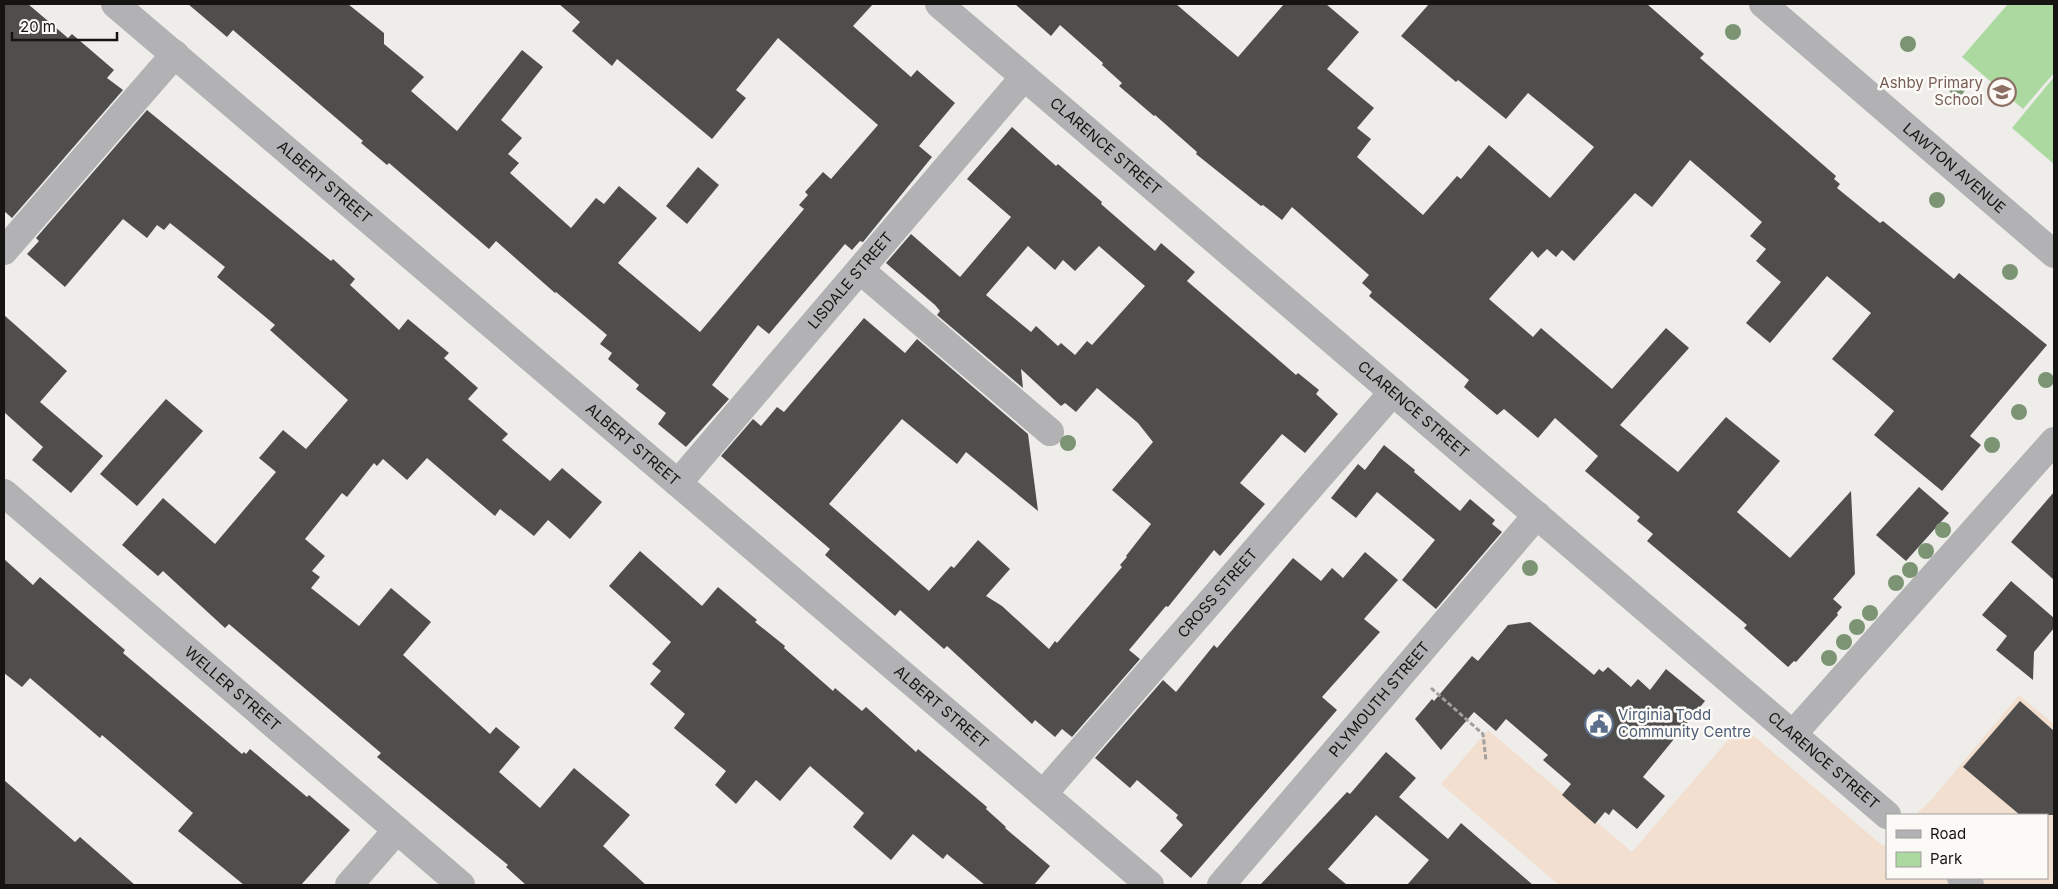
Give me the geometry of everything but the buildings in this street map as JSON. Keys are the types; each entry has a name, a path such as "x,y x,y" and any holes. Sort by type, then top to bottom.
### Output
{"street":[{"name":"ALBERT STREET","path":"115,4 1150,885"},
{"name":"CLARENCE STREET","path":"939,4 1887,814"},
{"name":"LAWTON AVENUE","path":"1764,4 2054,254"},
{"path":"4,251 175,54"},
{"name":"LISDALE STREET","path":"678,483 1024,76"},
{"path":"860,270 1050,432"},
{"name":"CROSS STREET","path":"1043,794 1393,392"},
{"path":"1793,734 2054,441"},
{"name":"WELLER STREET","path":"4,493 461,885"},
{"name":"PLYMOUTH STREET","path":"1222,885 1406,666 1537,515"},
{"path":"349,885 397,830"}],"path":[{"path":"1406,666 1483,734 1486,761"}],"shaded area":[{"path":"2019,695 2054,724 2054,885 1559,885 1441,784 1488,730 1632,852 1741,725 1883,846 1886,844 1886,879 2048,879 2048,814 1916,814 1931,800"}],"green space":[{"path":"2008,4 2054,4 2054,73 2023,109 1962,57"},
{"path":"2054,77 2054,164 2012,128"}],"place":[{"name":"Ashby Primary School","path":"2002,92"},
{"name":"Virginia Todd Community Centre","path":"1599,724"}]}
